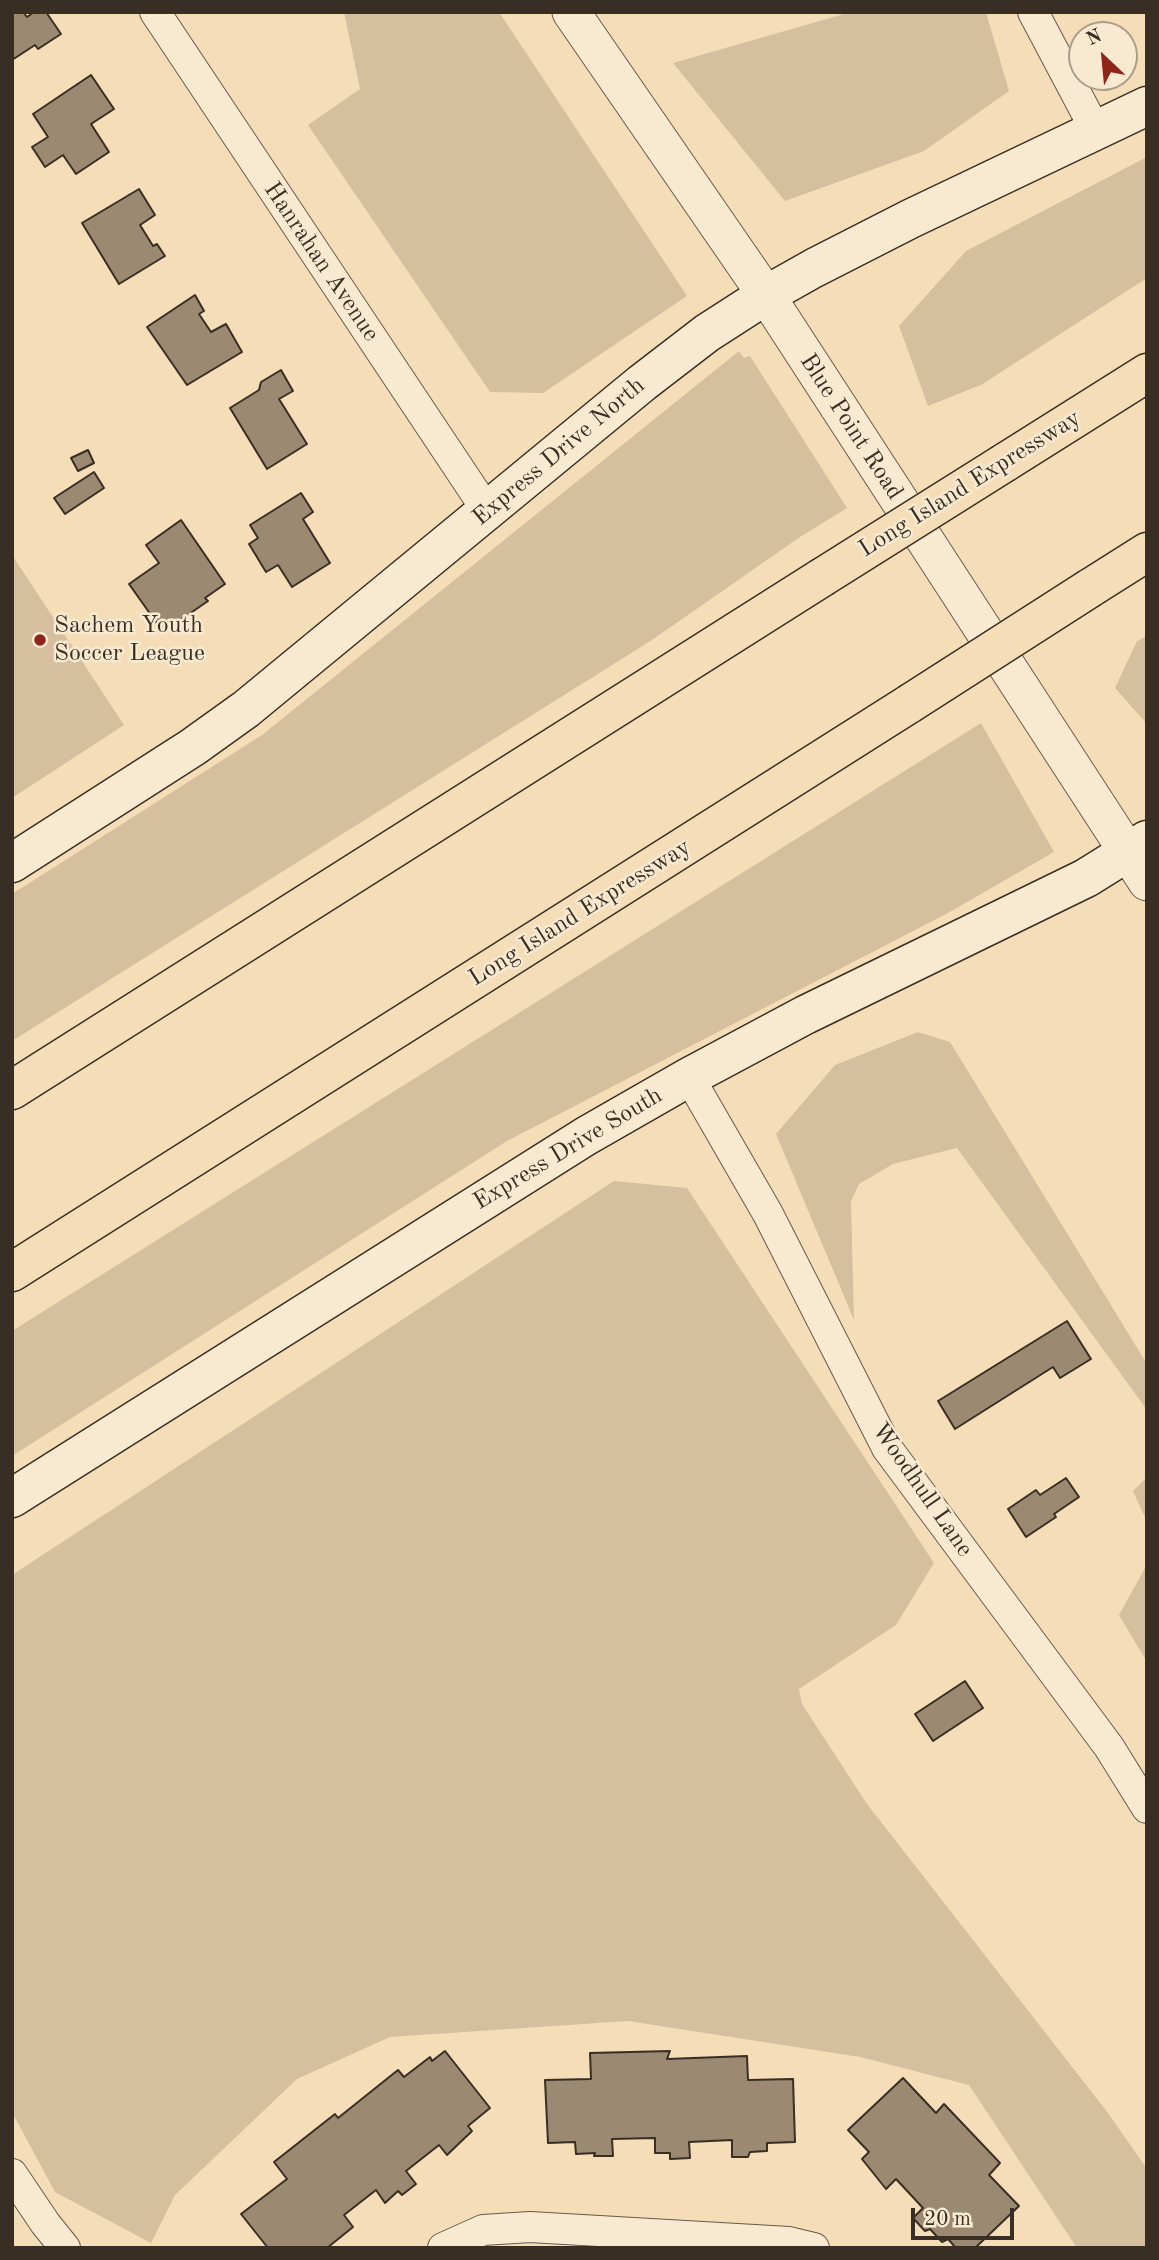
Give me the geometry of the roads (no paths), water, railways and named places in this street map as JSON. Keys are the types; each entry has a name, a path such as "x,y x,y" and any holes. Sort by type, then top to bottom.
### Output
{"highway":[{"name":"Long Island Expressway","path":"12,1090 1147,373"},
{"name":"Long Island Expressway","path":"12,1272 1147,552"}],"main road":[{"name":"Express Drive North","path":"12,863 181,755 246,709 707,332 766,295 849,250 1147,106"},
{"name":"Express Drive South","path":"12,1498 483,1200 586,1136 689,1077 902,967 1068,887 1140,858"}],"street":[{"name":"Hanrahan Avenue","path":"155,12 488,512"},
{"name":"Blue Point Road","path":"571,12 766,295 1140,858"},
{"path":"1033,12 1096,131"},
{"name":"Woodhull Lane","path":"689,1077 768,1214 887,1448 1109,1747 1147,1808"},
{"path":"12,2174 45,2224 65,2248"},
{"path":"443,2248 483,2231 530,2227 789,2242 814,2248"}],"place":[{"name":"Sachem Youth Soccer League","path":"40,640"}]}
